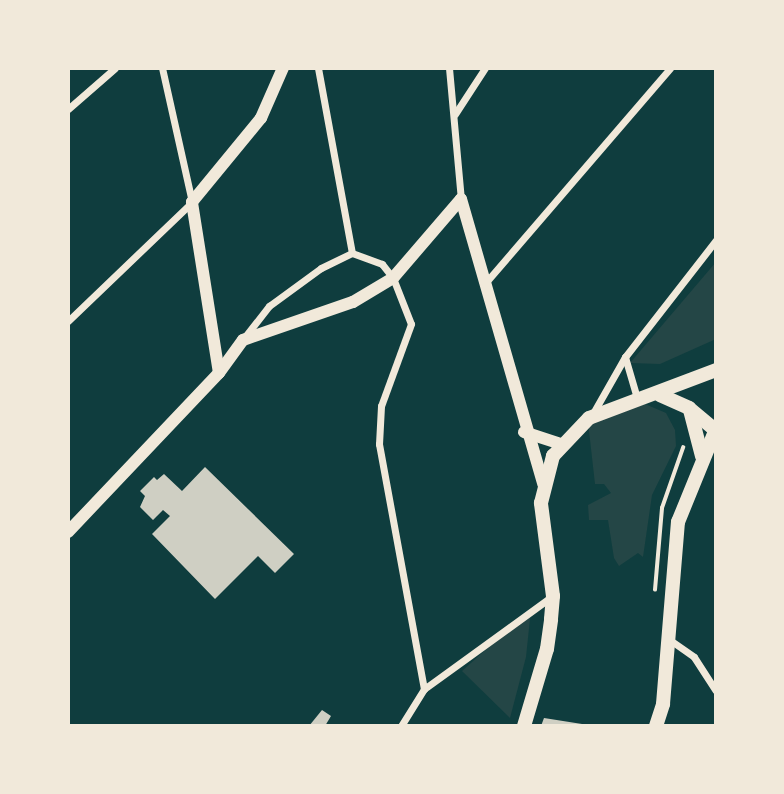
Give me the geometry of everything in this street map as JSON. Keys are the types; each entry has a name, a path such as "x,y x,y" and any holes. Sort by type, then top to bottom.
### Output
{"main road":[{"path":"524,726 547,649 552,596 543,484 562,444 589,418 637,398 660,395 716,370"},
{"path":"656,726 663,704 678,522 702,456 716,430 689,408 660,395"},
{"path":"689,408 702,456"}],"street":[{"path":"68,109 115,68"},
{"path":"162,68 192,202 219,373"},
{"path":"68,321 192,202 261,118 283,68"},
{"path":"318,68 352,253"},
{"path":"449,68 461,199 487,281 524,432 543,484"},
{"path":"455,114 485,68"},
{"path":"487,281 670,68"},
{"path":"243,340 353,302 393,278 461,199"},
{"path":"589,418 625,357 716,240"},
{"path":"68,532 219,373 269,306 321,268 352,253 382,264 393,278 411,324 381,406 379,444 424,689"},
{"path":"625,357 637,398"},
{"path":"524,432 562,444"},
{"path":"401,726 424,689 552,596"},
{"path":"669,639 694,657 716,691"}],"shaded area":[{"path":"716,262 716,339 660,364 630,363"},
{"path":"645,404 666,413 675,430 676,446 652,495 643,557 638,553 619,566 614,558 608,520 589,520 588,505 611,493 604,484 595,484 588,422"},
{"path":"531,609 526,657 510,718 462,671"}],"building":[{"path":"205,467 294,554 275,573 258,556 215,599 152,534 170,516 163,510 153,520 140,507 145,496 140,491 154,477 157,480 164,474 182,491"},
{"path":"322,710 331,716 325,726 309,726"},
{"path":"544,718 582,724 582,726 541,726"}]}
